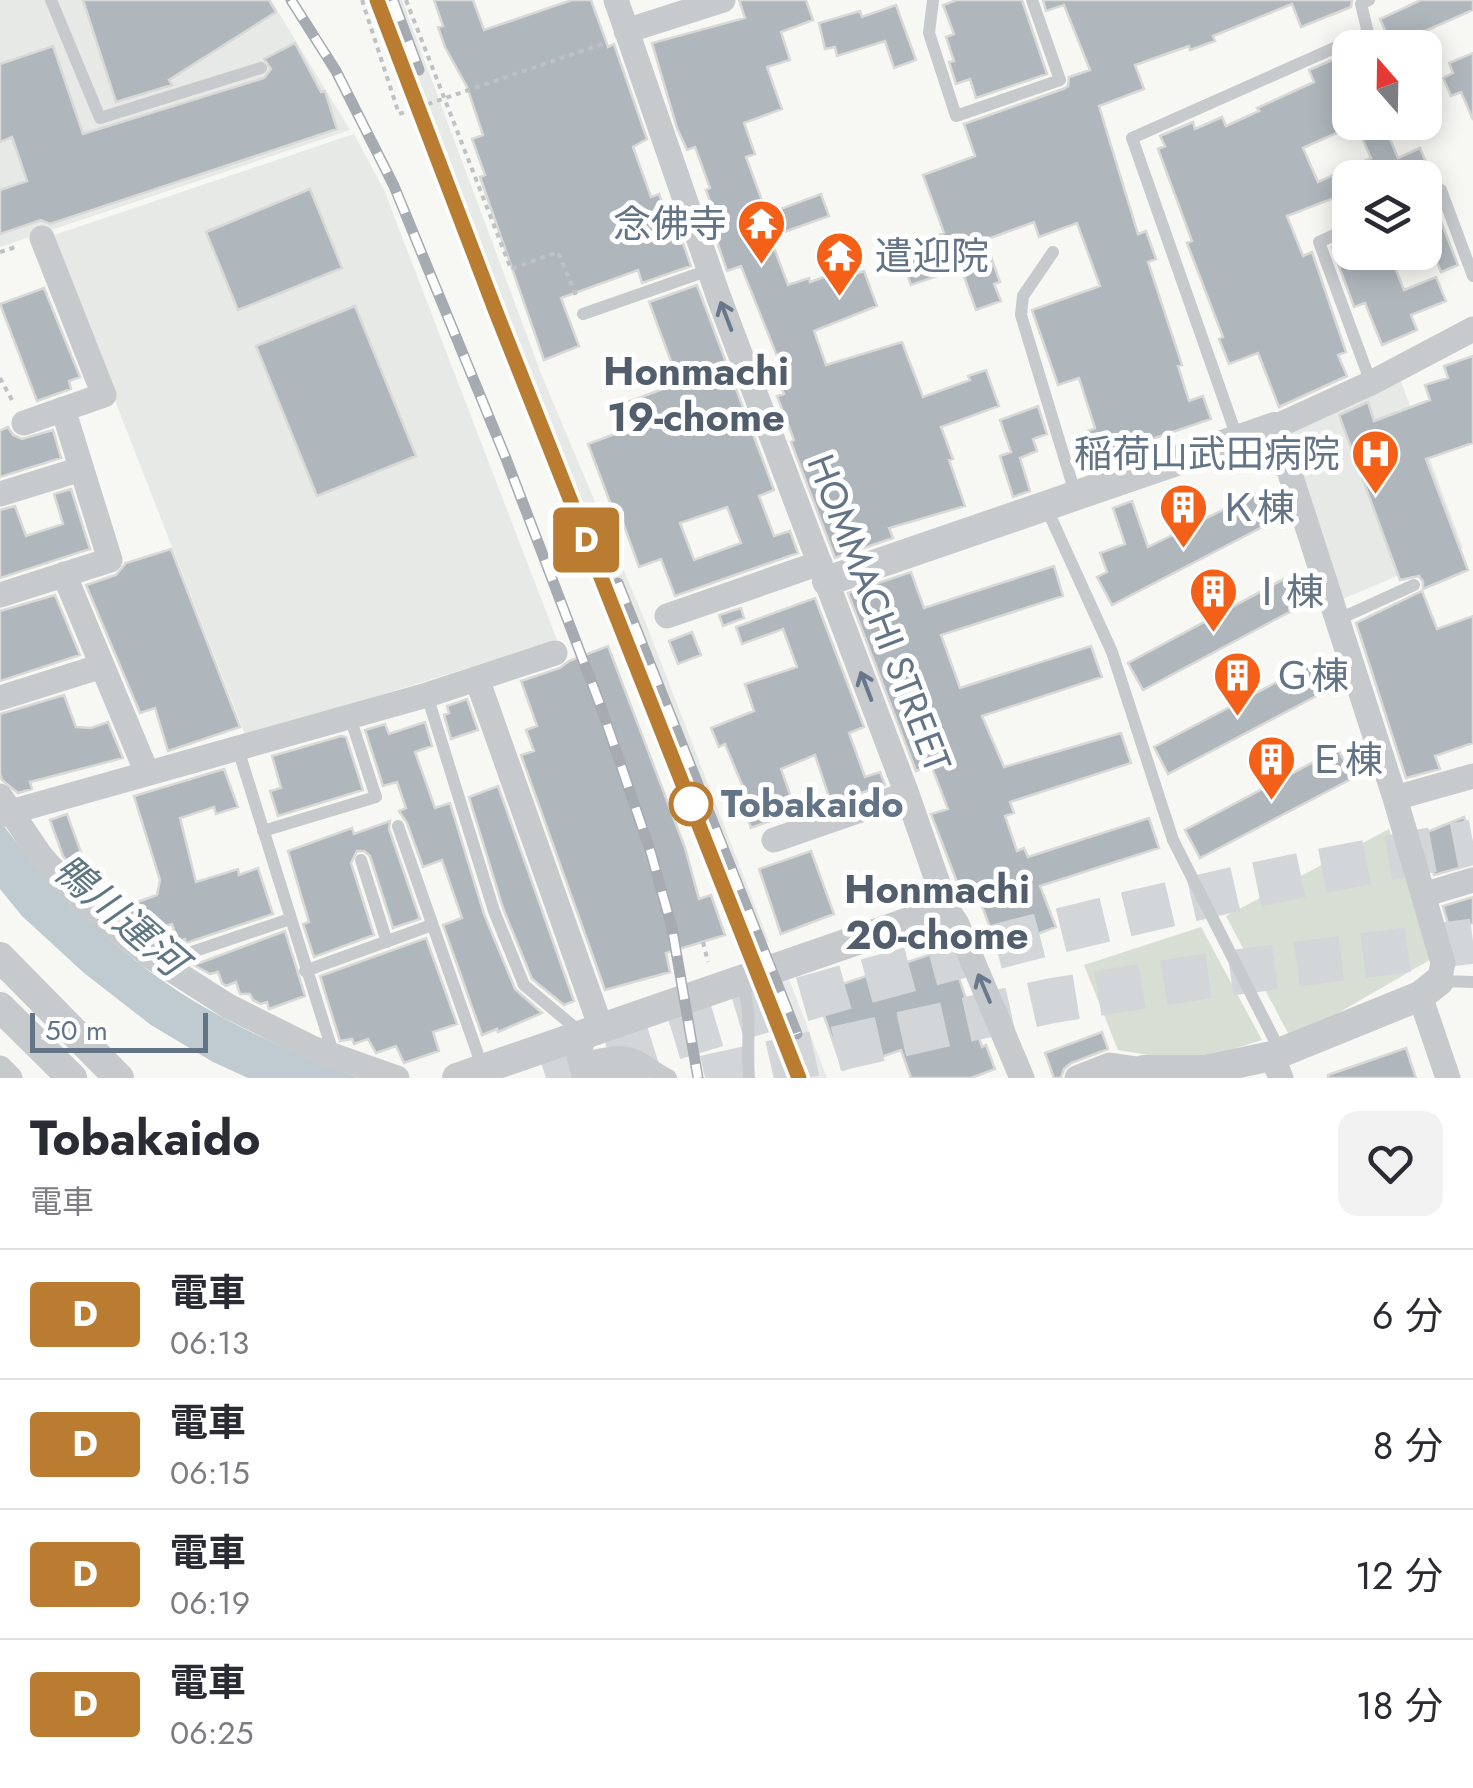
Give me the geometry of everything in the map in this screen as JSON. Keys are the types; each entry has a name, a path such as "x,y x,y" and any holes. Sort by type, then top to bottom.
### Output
{"street":[{"name":"HOMMACHI STREET","path":"616,0 709,270 948,908 1022,1078"},
{"path":"626,31 724,0"},
{"path":"24,423 104,396 42,238"},
{"path":"667,616 1046,507 1239,442 1371,384 1473,329"},
{"path":"0,595 110,560 63,409"},
{"path":"1275,427 1395,798 1442,964 1430,989 1448,1078"},
{"path":"0,494 81,469"},
{"path":"64,574 147,774"},
{"path":"396,1078 334,1056 228,1006 176,974 80,900 4,810 238,749 477,680 555,653"},
{"path":"0,698 102,666"},
{"path":"477,680 592,1032 579,1058 584,1074 621,1078"},
{"path":"1395,798 1473,776"},
{"path":"774,840 907,794"},
{"path":"1423,895 1473,880"},
{"path":"470,1074 948,908"},
{"path":"0,958 119,1078"},
{"path":"1077,1078 1110,1065 1145,1074 1278,1062 1430,989"},
{"path":"0,1006 70,1077"},
{"path":"640,1078 628,1068 596,1067 593,1060 638,1057 668,1078"},
{"path":"0,1068 10,1078"}],"lane":[{"path":"51,0 100,118 260,68"},
{"path":"933,0 929,33 956,116 1060,80 1032,0"},
{"path":"1239,442 1132,138 1368,34 1362,4 1369,0"},
{"path":"1442,193 1473,276"},
{"path":"1332,236 1320,242 1371,384"},
{"path":"1053,252 1023,296 1021,315 1076,497"},
{"path":"583,314 709,270"},
{"path":"1046,507 1112,652 1173,840 1278,1062"},
{"path":"1337,620 1414,586"},
{"path":"426,695 494,911 524,985 592,1032"},
{"path":"263,832 376,797 350,717"},
{"path":"238,749 334,1056"},
{"path":"398,826 432,925 470,1074"},
{"path":"360,860 388,942"},
{"path":"176,974 186,954 290,919"},
{"path":"305,971 432,925"},
{"path":"741,980 750,1006 746,1050 749,1078"},
{"path":"1430,989 1473,982"}],"path":[{"path":"362,0 399,114 620,38 626,31"},
{"path":"406,0 511,269 558,252 583,314"},
{"path":"702,942 710,970"}],"shaded area":[{"path":"0,0 271,0 350,130 0,247"},
{"path":"366,0 402,0 542,376 643,616 769,942 739,953 476,290 451,205"},
{"path":"354,134 384,190 557,640 246,737 51,236"},
{"name":"稲荷山武田病院","path":"1400,379 1463,548 1343,599 1290,432"},
{"name":"鴨川運河","path":"0,821 70,902 152,973 247,1030 359,1078 248,1078 151,1025 84,973 22,916 0,889"},
{"path":"1389,829 1433,958 1321,1023 1289,1035 1226,916"},
{"path":"1201,927 1262,1040 1191,1062 1118,1050 1084,965"},
{"path":"789,979 827,1078 789,1078 753,992"}],"building":[{"path":"83,0 269,0 276,12 169,80 172,85 116,102"},
{"path":"434,0 473,0 484,30 572,0 591,0 608,47 614,44 647,139 633,147 651,197 659,194 668,220 673,218 691,266 642,283 638,270 561,298 579,346 544,360 480,177 485,175 472,139 483,135 467,87 445,47"},
{"path":"739,0 806,0 813,20 781,32 790,60 767,67 782,109 744,123 755,154 746,157 767,214 821,194 829,216 770,237 788,285 809,278 810,282 849,268 852,275 864,271 877,306 814,331 826,365 902,342 923,397 986,370 999,406 941,427 965,506 889,528 893,538 835,558 777,396 784,394 776,373 783,371 741,266 727,271 708,215 714,213 706,190 710,188 695,147 687,150 677,128 652,43 745,18"},
{"path":"957,0 1022,0 1047,74 976,98 970,79 956,84 946,37 954,34 943,5"},
{"path":"1043,0 1352,0 1351,7 1301,27 1292,4 1213,36 1215,41 1135,65 1144,89 1099,106 1138,234 1146,231 1156,259 1148,262 1182,365 1178,366 1189,401 1203,396 1211,419 1152,439 1155,446 1099,465 1088,431 1095,428 1079,378 1058,385 1032,310 1100,286 1077,223 1039,237 1034,222 985,240 1000,282 994,284 1001,301 976,310 961,268 911,285 898,250 944,233 923,175 975,156 964,124 1063,89 1068,86 1069,77 1090,70 1064,5 1046,11"},
{"path":"1421,0 1473,0 1473,10 1428,30 1385,30 1380,19"},
{"path":"896,5 916,60 894,68 885,41 837,56 835,47 825,49 819,23 860,11 862,17"},
{"path":"295,43 321,92 325,91 337,129 50,224 41,220 0,234 0,190 27,181 12,137 0,142 0,64 53,46 83,134 264,78 271,69 264,59"},
{"path":"1473,53 1473,120 1461,92 1451,96 1443,78 1453,73 1449,63"},
{"path":"1332,60 1332,135 1303,148 1318,182 1332,176 1332,199 1287,216 1303,256 1312,252 1346,352 1338,355 1347,376 1279,407 1258,353 1229,364 1219,339 1223,337 1187,243 1192,241 1158,149 1165,146 1160,136 1193,122 1195,129 1222,117 1226,126 1259,111 1257,108 1314,82 1309,70"},
{"path":"1363,140 1390,140 1398,158 1420,148 1425,160 1367,160 1371,158"},
{"path":"310,189 342,268 238,310 206,232"},
{"path":"1442,224 1458,265 1442,270"},
{"path":"1340,270 1396,270 1404,290 1436,277 1446,301 1411,315 1417,330 1382,345 1365,303 1354,307"},
{"path":"697,285 774,490 759,496 774,536 790,531 798,553 675,596 661,559 639,567 588,444 636,426 628,402 679,383 649,302","holes":["727,507 741,543 694,560 680,523"]},
{"path":"44,288 80,377 69,381 71,389 37,401 0,304"},
{"path":"355,306 416,456 317,496 256,346"},
{"path":"1473,356 1473,443 1426,459 1468,570 1423,589 1419,576 1400,580 1339,415 1368,402 1374,421 1430,400 1425,385 1448,378 1444,366"},
{"path":"1038,406 1047,434 1033,439 1037,451 1020,458 1030,491 1013,497 1000,456 1011,452 1000,420"},
{"path":"8,427 22,439 53,430 61,458 0,477 0,431"},
{"path":"71,489 90,549 0,578 0,510 15,506 26,536 63,524 54,494"},
{"name":"Ｋ棟","path":"1255,494 1270,523 1112,605 1097,577 1107,572 1100,553 1125,544 1113,508 1132,501 1148,547"},
{"path":"171,549 240,727 168,751 155,708 140,713 86,585 116,575 126,563"},
{"path":"1054,566 1063,596 941,635 960,688 1091,646 1102,677 982,716 1004,767 1121,733 1131,763 1010,802 1014,813 1005,816 1017,851 1024,848 1028,857 1149,818 1159,848 1040,886 1056,927 998,949 979,898 965,903 931,814 948,809 931,765 916,771 848,593 911,572 924,608"},
{"name":"Ⅰ棟","path":"1284,579 1299,607 1143,690 1128,663"},
{"path":"1422,591 1437,629 1473,616 1473,743 1435,756 1440,769 1406,778 1356,623"},
{"path":"55,595 80,655 0,681 0,611"},
{"path":"815,598 864,727 849,733 865,777 880,772 885,785 831,803 815,755 781,769 796,811 751,828 741,801 748,799 725,744 719,747 711,728 754,711 745,684 797,667 783,629 742,644 736,627"},
{"path":"741,608 744,618 723,626 719,615"},
{"path":"692,632 701,655 678,664 669,641"},
{"path":"608,646 685,848 699,899 711,895 725,935 666,953 670,972 605,990 521,755 534,751 526,730 537,726 521,681"},
{"name":"Ｇ棟","path":"1309,665 1324,692 1168,774 1154,747"},
{"path":"64,695 76,727 91,728 108,722 123,758 30,782 32,789 18,793 2,780 0,773 0,714"},
{"path":"467,699 478,730 451,739 444,715 449,713 447,706"},
{"path":"425,722 432,746 415,752 435,808 450,803 484,914 515,989 542,1013 498,1032 497,1029 482,1035 443,925 462,918 442,860 423,867 399,811 406,808 397,782 383,786 365,730 385,724 389,734"},
{"path":"346,737 363,790 278,816 270,791 281,788 272,756"},
{"name":"Ｅ棟","path":"1338,749 1353,778 1200,858 1185,830"},
{"path":"224,769 238,807 216,814 214,807 180,818 196,882 238,869 239,875 258,868 273,914 186,943 185,939 178,942 172,924 153,930 151,923 140,927 131,920 126,906 157,895 160,880 134,796"},
{"path":"498,786 574,1001 564,1005 532,979 503,908 469,797"},
{"path":"67,814 87,869 77,872 63,856 50,820"},
{"path":"1464,817 1473,846 1473,864 1434,875 1422,834"},
{"path":"390,821 389,829 420,919 393,928 370,856 357,851 351,863 374,935 314,957 303,924 309,922 288,851 352,828 354,834"},
{"path":"811,851 834,914 781,934 759,869"},
{"path":"1473,897 1473,923 1450,931 1443,906"},
{"path":"285,931 305,996 269,1009 267,1002 261,1004 250,994 240,994 236,982 226,986 218,972 210,974 194,965"},
{"path":"426,938 457,1024 433,1032 439,1051 404,1063 396,1046 376,1053 368,1039 354,1044 352,1039 340,1041 320,976"},
{"path":"949,948 982,1047 986,1045 995,1069 971,1078 911,1078 901,1050 843,1070 816,993"},
{"path":"1102,1032 1108,1049 1071,1063 1061,1078 1054,1078 1045,1053"},
{"path":"1406,1048 1416,1078 1328,1078 1328,1075"}],"tunnel":[{"path":"546,1078 780,1006 1016,941 1249,886 1473,842"},
{"path":"705,1078 1050,1001 1473,941"}],"railway":[{"path":"291,0 336,71 394,186 505,456 601,707 672,928 698,1078"},
{"path":"377,0 799,1078"},
{"path":"393,0 419,70"},
{"path":"618,583 797,1034"}],"train":[{"name":"D","path":"377,0 799,1078"}],"place":[{"name":"念佛寺","path":"762,266"},
{"name":"遣迎院","path":"840,298"},
{"name":"稲荷山武田病院","path":"1375,496"},
{"name":"Ｋ棟","path":"1184,550"},
{"name":"Ⅰ棟","path":"1213,634"},
{"name":"Ｇ棟","path":"1238,718"},
{"name":"Ｅ棟","path":"1272,802"},
{"name":"Tobakaido","path":"691,804"}],"district":[{"name":"Honmachi 19-chome","path":"696,394"},
{"name":"Honmachi 20-chome","path":"937,912"}]}
